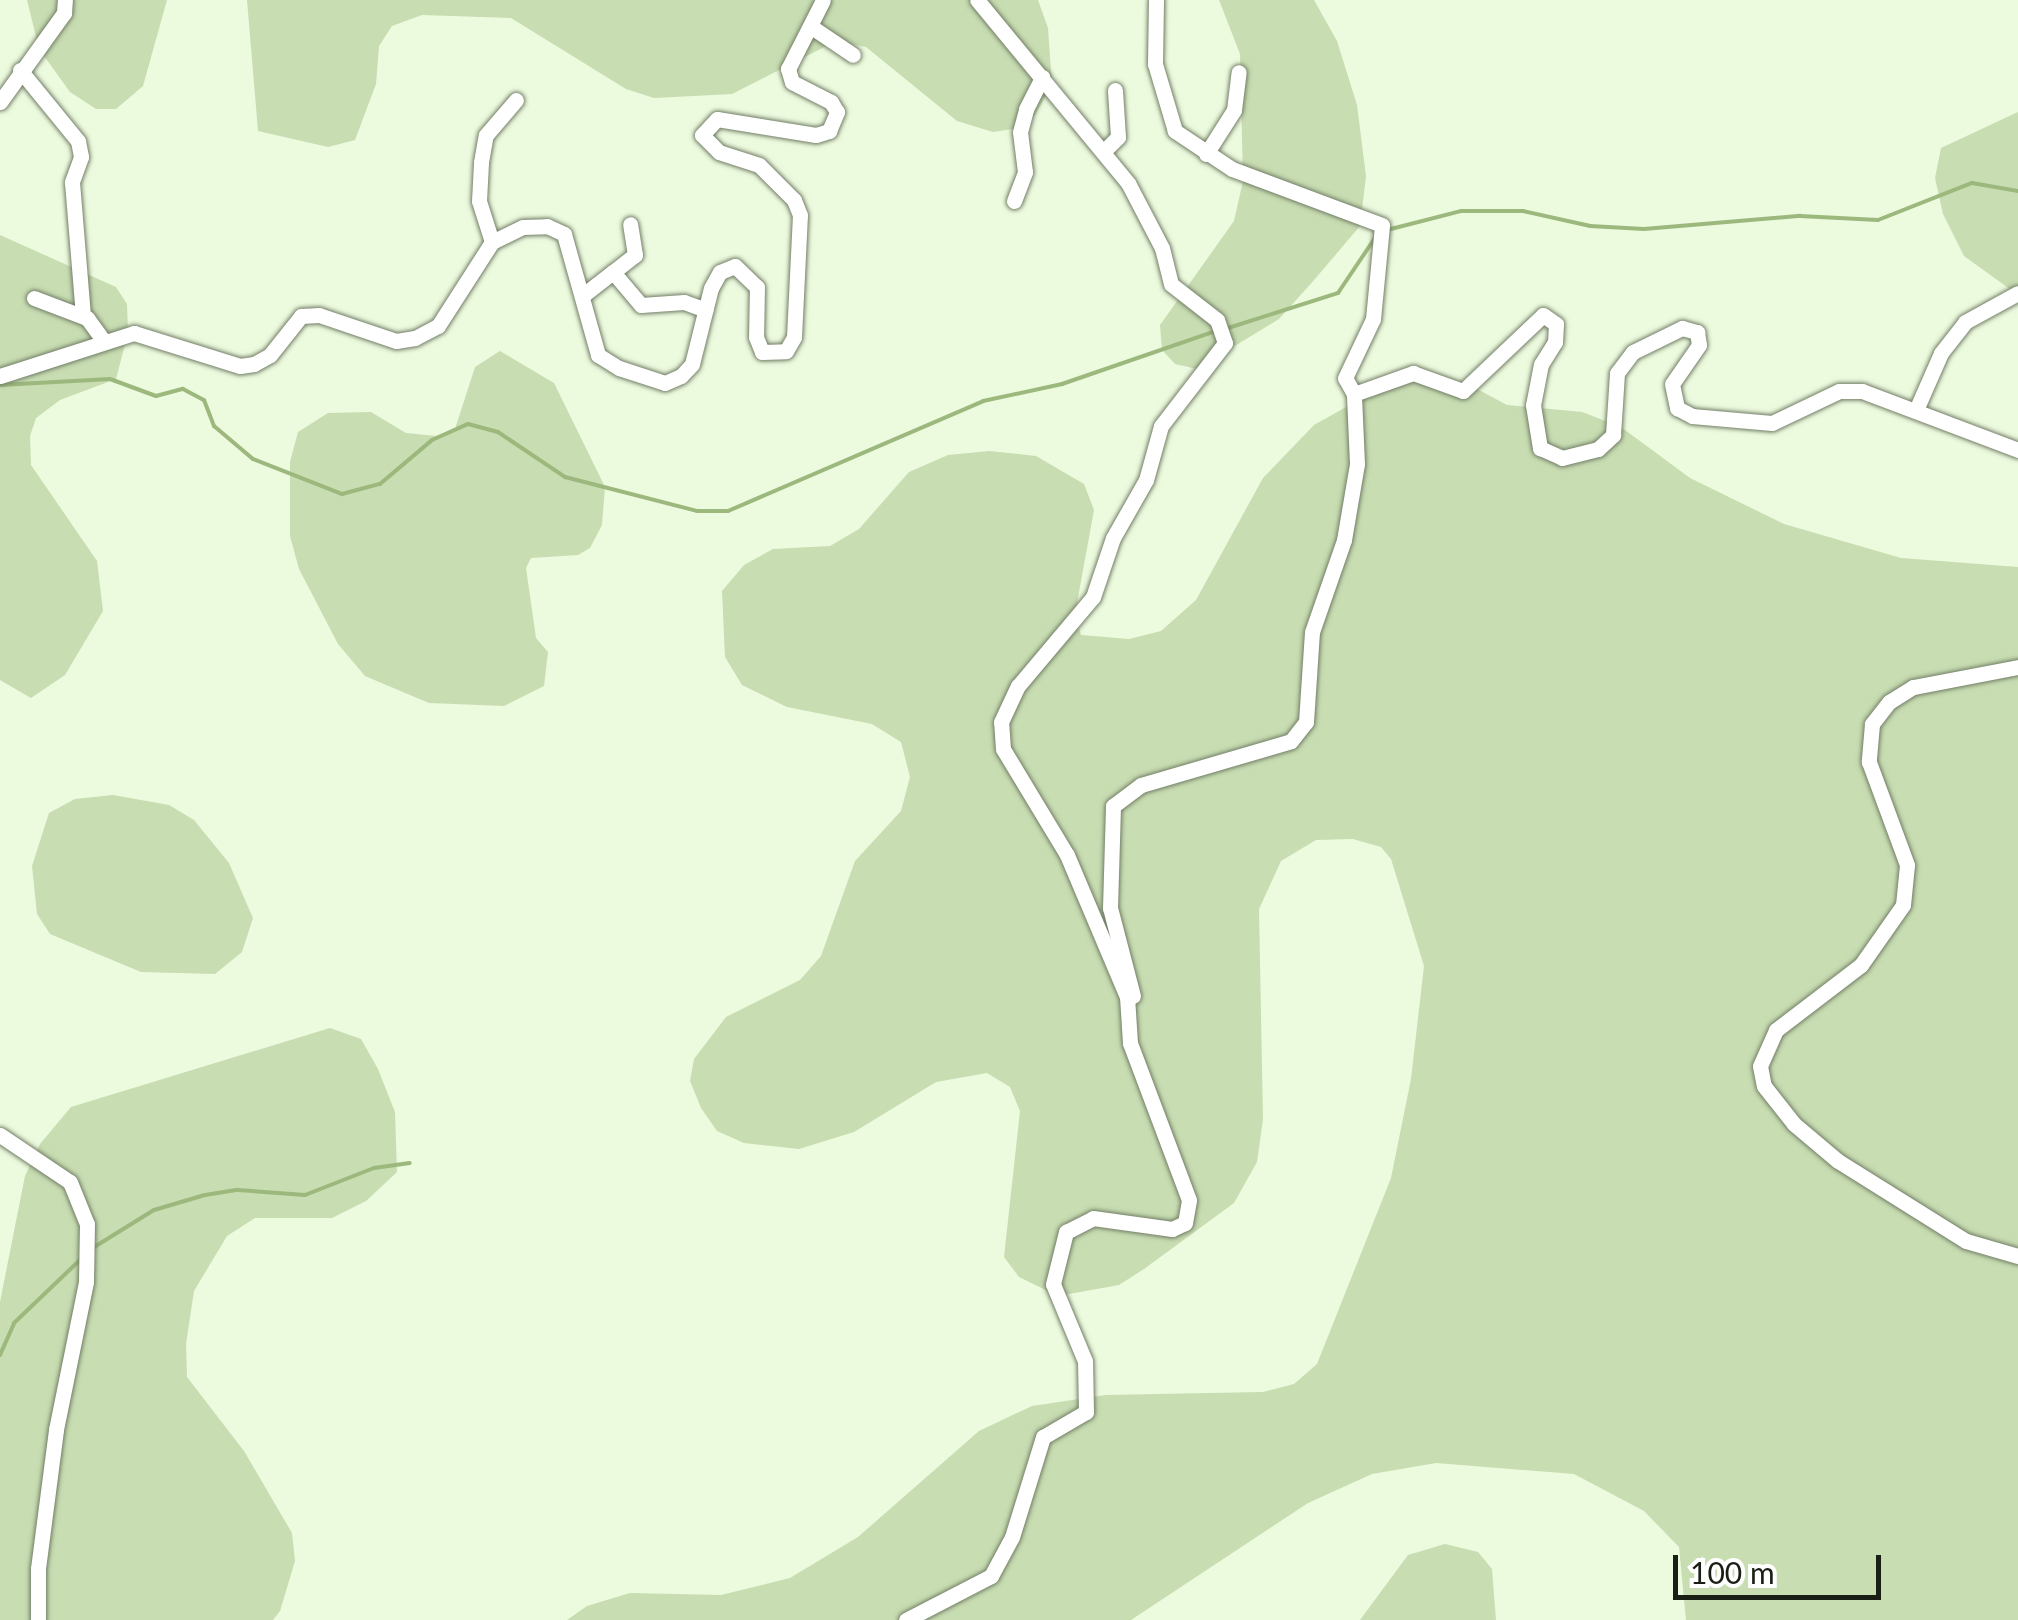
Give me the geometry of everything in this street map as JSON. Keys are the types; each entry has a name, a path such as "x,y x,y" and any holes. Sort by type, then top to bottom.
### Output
{"street":[{"path":"0,102 64,14 65,0"},
{"path":"0,376 134,333 240,366 270,354 301,316 318,315 396,341 415,338 438,326 492,242 522,227 547,226 564,234 598,355 665,383 692,364 720,272 735,266 757,287 756,338 762,352 786,351 794,337 800,215 794,200 758,165 719,152 702,134 717,119 816,135 829,132 837,112 830,102 792,82 788,69 813,28 823,0"},
{"path":"906,1620 991,1576 1012,1538 1042,1438 1086,1412 1085,1361 1053,1284 1066,1232 1093,1218 1160,1228 1185,1223 1186,1183 1130,1043 1126,997 1067,855 1003,749 1001,722 1018,686 1093,597 1113,538 1146,480 1161,426 1225,343 1218,320 1171,284 1162,248 1104,151 977,0"},
{"path":"1130,1043 1137,1020 1110,908 1113,806 1141,785 1291,741 1306,722 1312,632 1344,540 1357,464 1354,394 1345,378 1373,318 1382,225 1339,214 1206,154 1175,132 1155,64 1156,0"},
{"path":"813,28 854,55"},
{"path":"20,70 78,141 81,157 72,182 83,316"},
{"path":"1206,154 1234,110 1240,72"},
{"path":"1014,201 1025,172 1023,120 1042,77"},
{"path":"1104,151 1118,137 1116,90"},
{"path":"492,242 479,201 481,162 486,134 516,100"},
{"path":"582,296 635,255 630,224"},
{"path":"613,272 641,305 684,302 706,310"},
{"path":"1916,410 1941,353 1965,322 2018,294"},
{"path":"34,298 83,316 104,341"},
{"path":"1354,394 1413,373 1463,392 1542,315 1556,324 1555,342 1541,364 1533,404 1540,448 1562,458 1598,449 1612,435 1618,374 1633,352 1682,328 1697,332 1699,345 1672,384 1677,408 1692,416 1772,423 1840,390 1862,391 2018,450"},
{"path":"2018,667 1913,686 1872,724 1869,762 1907,865 1903,905 1861,965 1776,1030 1760,1066 1764,1086 1794,1124 1838,1162 1966,1241 2018,1256"},
{"path":"0,1135 70,1182 87,1224 86,1282 56,1430 38,1569 38,1620"}],"green space":[{"path":"27,0 167,0 143,86 116,109 96,109 70,92 39,49"},
{"path":"247,0 1038,0 1048,28 1052,85 1035,115 1019,128 993,132 957,121 866,47 836,41 732,94 654,98 626,89 511,18 422,15 392,26 379,46 376,84 355,140 328,147 258,131"},
{"path":"1219,0 1314,0 1337,41 1357,105 1366,176 1360,226 1315,279 1279,319 1197,369 1175,364 1162,350 1160,325 1234,221 1243,181 1240,54"},
{"path":"2018,112 2018,295 1964,256 1943,214 1935,178 1941,148"},
{"path":"0,235 116,287 127,304 128,333 116,379 60,400 36,418 30,436 31,465 97,561 103,611 65,675 31,698 0,680"},
{"path":"500,351 554,383 605,487 602,525 590,548 578,555 531,558 526,568 536,638 548,652 544,686 504,706 429,703 365,676 338,644 299,569 290,536 290,462 298,432 328,413 371,412 406,433 436,436 455,429 475,367"},
{"path":"1438,381 1479,390 1507,405 1582,412 1621,427 1690,478 1784,524 1901,558 2018,567 2018,1620 1686,1620 1679,1547 1644,1511 1574,1474 1436,1463 1372,1474 1308,1503 1131,1620 567,1620 587,1606 630,1593 721,1595 790,1578 858,1537 979,1431 1032,1406 1106,1395 1263,1392 1294,1384 1317,1364 1391,1178 1411,1079 1424,966 1391,859 1381,847 1353,839 1316,840 1281,861 1259,909 1263,1119 1257,1162 1234,1203 1144,1269 1119,1285 1058,1296 1019,1277 1004,1257 1020,1111 1010,1087 987,1073 936,1082 854,1132 799,1149 744,1143 717,1131 701,1108 690,1081 694,1059 726,1017 800,980 821,956 855,861 901,811 910,777 901,742 872,724 787,707 742,685 725,657 722,591 744,565 773,549 830,546 859,529 909,472 948,455 989,451 1036,456 1084,484 1094,510 1075,614 1081,635 1129,639 1161,631 1196,600 1263,478 1314,425 1364,397 1409,382"},
{"path":"113,795 169,805 194,820 229,863 253,918 242,952 215,974 141,972 50,934 37,914 32,866 49,813 75,799"},
{"path":"330,1028 361,1039 378,1069 395,1112 397,1172 366,1201 332,1218 255,1218 227,1236 194,1291 186,1344 187,1377 244,1451 292,1533 295,1561 280,1611 273,1620 0,1620 0,1302 25,1176 40,1144 71,1107"},
{"path":"1445,1544 1478,1552 1492,1569 1496,1620 1360,1620 1408,1555"}],"waterway":[{"path":"1387,230 1461,211 1523,211 1590,226 1644,229 1800,216 1878,220 1972,183 2018,191"},
{"path":"1225,329 1338,293 1375,238"},
{"path":"0,385 110,379 156,396 183,389 204,400 214,426 253,459 342,494 380,484 432,440 468,424 498,432 565,477 697,511 728,511 983,401 1062,384 1216,331"},
{"path":"91,1249 154,1210 205,1195 238,1190 305,1195 374,1168 410,1163"},
{"path":"0,1355 14,1323 81,1259"}]}
